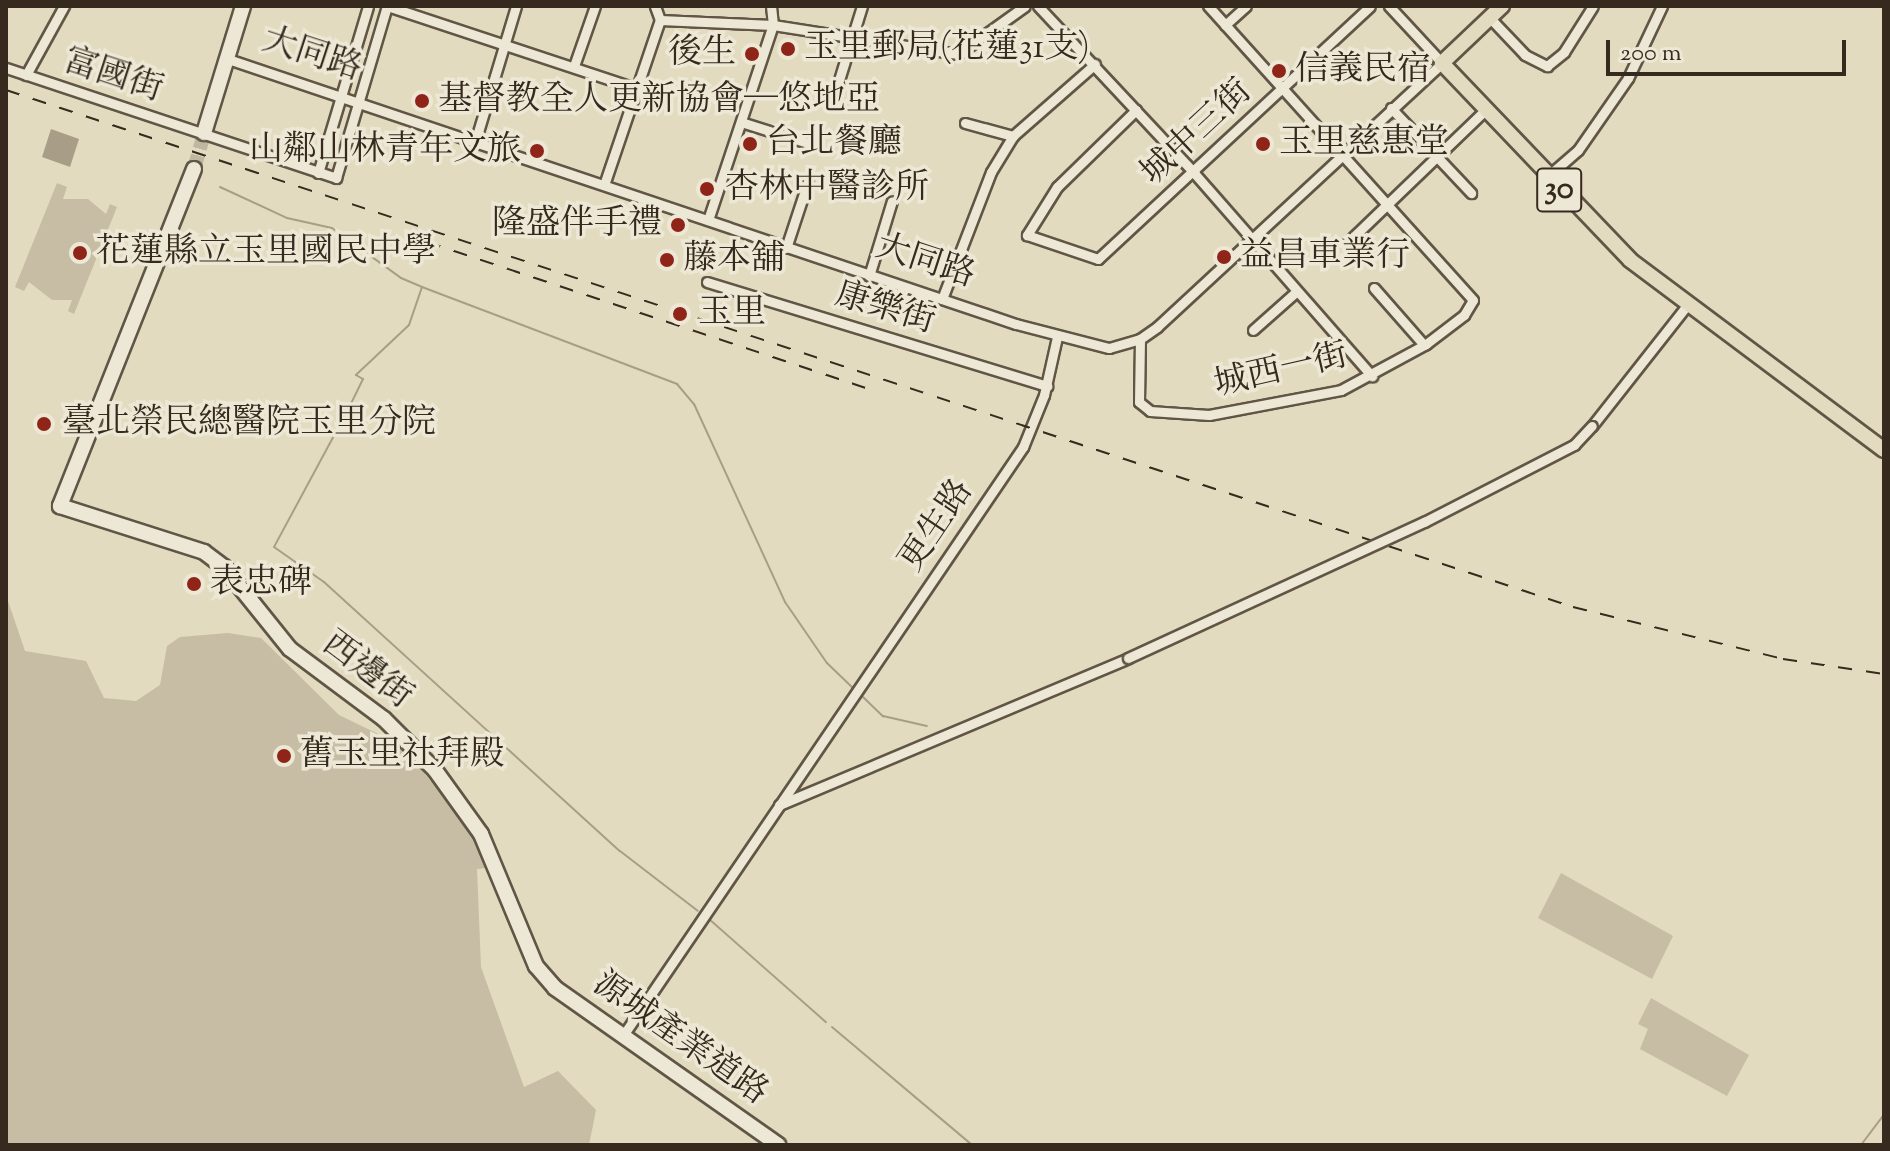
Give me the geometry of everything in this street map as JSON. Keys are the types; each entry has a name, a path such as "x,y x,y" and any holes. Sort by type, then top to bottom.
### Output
{"main road":[{"path":"1442,63 1502,6"},
{"name":"30","path":"1442,63 1484,111 1630,260 1884,450"}],"street":[{"path":"26,75 64,6"},
{"path":"204,133 243,6"},
{"path":"318,173 368,6"},
{"path":"358,101 387,6 638,89"},
{"path":"475,142 516,6"},
{"path":"574,66 595,6"},
{"path":"604,185 660,20 655,6"},
{"path":"708,220 773,25 771,6"},
{"path":"834,96 862,6"},
{"path":"660,20 773,25 958,54 1025,6"},
{"path":"1038,6 1195,174 1372,376"},
{"path":"1208,6 1389,202"},
{"path":"1225,25 1246,6"},
{"name":"城中三街","path":"1136,110 1081,160 1041,208 1027,235 1098,259 1195,174 1370,6"},
{"path":"1489,17 1525,55 1547,66 1564,52 1593,6"},
{"path":"1547,177 1578,150 1621,90 1662,6"},
{"path":"1140,339 1442,63 1394,8"},
{"name":"大同路","path":"228,59 1057,337 1109,348 1140,339"},
{"path":"942,299 991,172 1013,136 1095,64"},
{"name":"富國街","path":"6,68 336,178 358,101"},
{"path":"1391,108 1471,193"},
{"path":"1348,242 1484,111"},
{"path":"741,122 817,146"},
{"path":"965,123 1013,136"},
{"name":"西邊街","path":"194,169 60,506 213,558 290,649 414,746 481,834 536,966 548,981"},
{"path":"786,248 808,181"},
{"path":"869,276 892,201"},
{"name":"城西一街","path":"1140,339 1139,402 1150,411 1209,415 1312,398 1372,376 1424,345 1464,315 1473,300 1389,202"},
{"name":"康樂街","path":"707,282 1047,386"},
{"path":"1374,288 1424,345"},
{"path":"1253,330 1296,292"},
{"path":"779,805 1128,658 1424,522 1574,445 1688,304"},
{"name":"更生路","path":"624,1034 1023,447 1047,386 1057,337"},
{"name":"源城產業道路","path":"548,981 778,1145"}],"shaded area":[{"path":"51,129 79,139 70,167 42,157"},
{"path":"57,183 67,187 63,199 88,199 106,214 110,204 117,207 74,314 68,311 72,300 52,300 29,282 24,291 15,287"},
{"path":"6,595 25,651 86,661 104,698 136,701 160,685 167,646 180,637 228,633 261,638 339,715 401,745 480,841 487,868 477,869 481,967 524,1087 558,1071 596,1110 589,1145 6,1145"},
{"path":"1561,873 1673,936 1652,979 1538,918"},
{"path":"1651,998 1749,1055 1727,1096 1640,1049 1648,1029 1638,1024"}],"waterway":[{"path":"220,187 287,218 332,228 401,278 422,287 409,325 356,375 363,379 274,547 324,582 620,851 698,911"},
{"path":"422,287 677,384 694,404 785,602 827,663 853,688"},
{"path":"863,697 883,716 927,726"},
{"path":"709,919 826,1022"},
{"path":"832,1027 972,1145"},
{"path":"1861,1145 1884,1114"}],"tunnel":[{"path":"194,169 204,133"}],"railway":[{"path":"6,90 1573,607 1783,659 1884,674"},
{"path":"427,242 867,388"}],"place":[{"name":"玉里郵局(花蓮31支)","path":"788,49"},
{"name":"後生","path":"752,54"},
{"name":"信義民宿","path":"1279,71"},
{"name":"基督教全人更新協會─悠地亞","path":"422,101"},
{"name":"台北餐廳","path":"750,144"},
{"name":"玉里慈惠堂","path":"1263,144"},
{"name":"山鄰山林青年文旅","path":"537,151"},
{"name":"杏林中醫診所","path":"707,189"},
{"name":"隆盛伴手禮","path":"678,225"},
{"name":"花蓮縣立玉里國民中學","path":"80,253"},
{"name":"益昌車業行","path":"1224,257"},
{"name":"藤本舖","path":"667,260"},
{"name":"玉里","path":"680,314"},
{"name":"臺北榮民總醫院玉里分院","path":"44,424"},
{"name":"表忠碑","path":"194,584"},
{"name":"舊玉里社拜殿","path":"284,756"}]}
